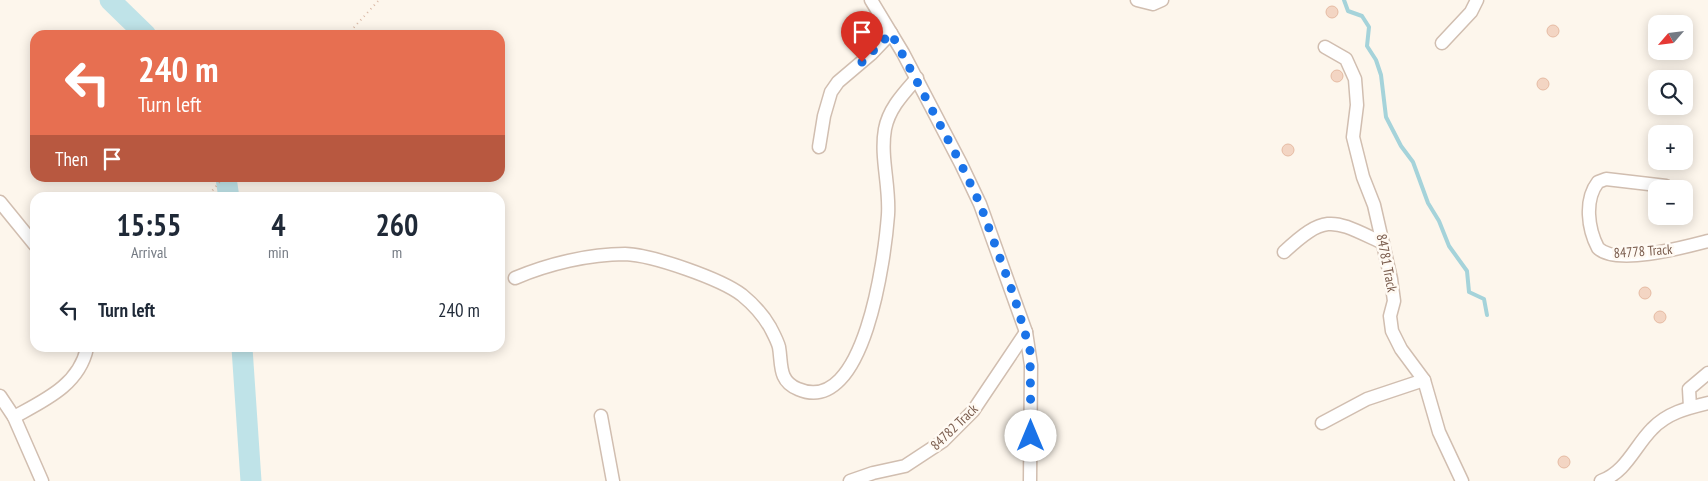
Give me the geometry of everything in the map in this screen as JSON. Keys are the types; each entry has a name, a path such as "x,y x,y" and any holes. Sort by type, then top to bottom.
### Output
{"street":[{"path":"870,0 917,78 980,204 1026,332 1031,365 1030,481"},
{"path":"1137,0 1153,4 1162,0"},
{"path":"1442,43 1471,12 1477,0"},
{"path":"819,147 824,116 832,92 838,82 871,54 891,33"},
{"name":"84781 Track","path":"1325,47 1346,59 1355,79 1358,105 1353,136 1363,177 1374,204 1394,293 1390,316 1392,330 1401,349 1424,380 1439,432 1462,481"},
{"path":"515,278 548,266 625,254 647,257 707,277 736,291 757,309 775,336 779,347 782,376 788,383 804,391 822,391 841,378 863,340 878,286 888,216 885,127 893,107 917,78"},
{"name":"84778 Track","path":"1648,184 1606,179 1598,182 1590,196 1589,213 1598,248 1602,252 1614,255 1646,254 1708,241"},
{"path":"0,202 30,239"},
{"path":"1284,252 1308,230 1322,224 1343,225 1383,243"},
{"name":"84782 Track","path":"850,481 873,473 905,466 943,441 974,411 1026,332"},
{"path":"14,417 52,396 67,384 78,372 86,352"},
{"path":"1690,407 1689,390 1708,373"},
{"path":"1322,423 1367,399 1424,380"},
{"path":"0,396 14,417 42,481"},
{"path":"1601,481 1616,474 1659,422 1690,407 1708,403"},
{"path":"601,416 613,481"}],"path":[{"path":"352,30 379,0"},
{"path":"211,192 220,182"}],"building":[{"path":"1330,6 1334,6 1338,12 1334,18 1330,18 1326,14 1326,10"},
{"path":"1551,25 1555,25 1559,31 1555,37 1551,37 1547,33 1547,29"},
{"path":"1335,70 1339,70 1343,76 1339,82 1335,82 1331,78 1331,74"},
{"path":"1541,78 1545,78 1549,84 1545,90 1541,90 1537,86 1537,82"},
{"path":"1286,144 1290,144 1294,150 1290,156 1286,156 1282,152 1282,148"},
{"path":"1643,287 1647,287 1651,293 1647,299 1643,299 1639,295 1639,291"},
{"path":"1658,311 1662,311 1666,317 1662,323 1658,323 1654,319 1654,315"},
{"path":"1562,456 1566,456 1570,462 1566,468 1562,468 1558,464 1558,460"}],"waterway":[{"path":"110,0 141,30"},
{"path":"1344,0 1348,11 1362,16 1369,27 1367,46 1376,60 1381,75 1386,117 1401,146 1413,162 1428,203 1439,221 1449,246 1467,271 1469,292 1484,299 1487,315"},
{"path":"227,182 228,192"},
{"path":"242,352 251,481"}],"route":[{"path":"862,62 891,33 930,103 980,204 1014,296 1030,350 1031,436"}]}
